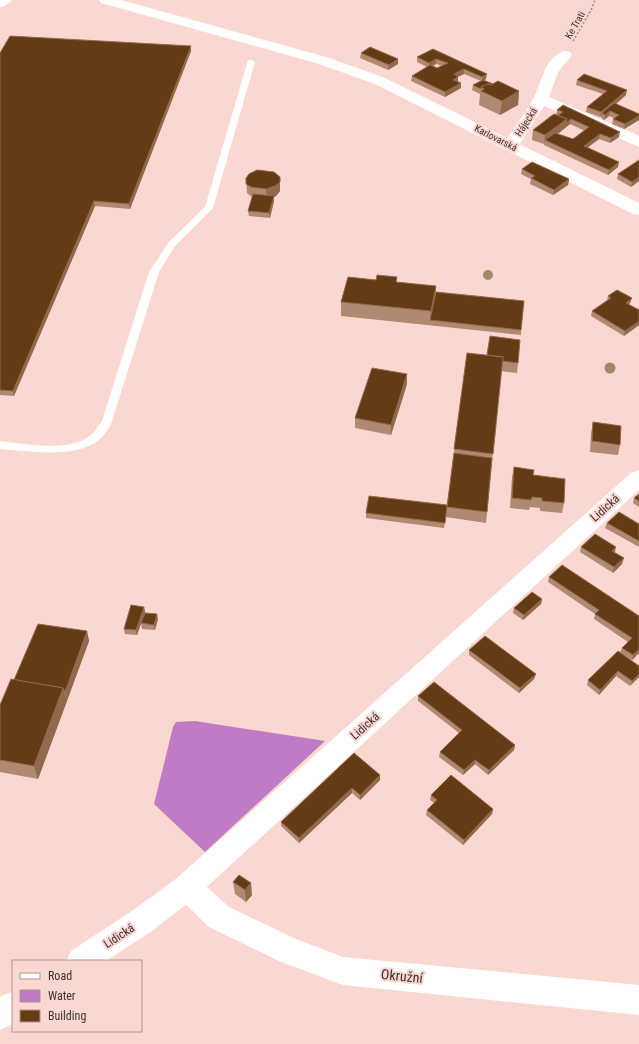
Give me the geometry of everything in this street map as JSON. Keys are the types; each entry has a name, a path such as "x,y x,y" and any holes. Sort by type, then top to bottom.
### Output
{"street":[{"path":"0,3 5,0"},
{"name":"Karlovarská","path":"106,0 284,50 380,81 639,210"},
{"name":"Hájecká","path":"511,145 541,99 551,71 565,55"},
{"name":"Hájecká","path":"541,99 639,142"},
{"name":"Lidická","path":"82,960 188,887 639,478"},
{"name":"Okružní","path":"188,887 219,917 289,951 343,970 639,1000"},
{"path":"0,1014 12,1007"}],"lane":[{"path":"0,445 62,449 83,444 98,436 107,422 154,272 172,244 209,208 251,62"}],"path":[{"name":"Ke Trati","path":"565,55 591,10 595,0"}],"water":[{"path":"195,721 325,741 205,852 154,804 173,727 176,722"}],"building":[{"path":"10,36 191,46 129,204 94,201 13,391 0,390 0,53"},
{"path":"370,47 398,59 389,65 361,53"},
{"path":"433,49 487,74 482,77 464,69 454,74 458,77 453,80 461,83 445,92 412,76 430,65 437,68 448,63 436,59 429,63 417,57"},
{"path":"584,74 627,90 601,112 587,107 607,91 577,80"},
{"path":"483,80 493,84 488,84 481,87 481,89 473,85"},
{"path":"498,81 519,91 502,101 481,91 484,89 481,87 488,84 491,85"},
{"path":"614,103 639,114 639,116 625,124 613,119 619,115 610,111 605,115 602,113"},
{"path":"563,105 620,132 611,138 600,134 584,146 619,162 609,170 545,140 555,133 573,139 589,127 571,119 566,123 567,119 558,115 563,112 557,110"},
{"path":"554,114 567,119 545,135 533,130"},
{"path":"639,160 639,177 632,182 618,174"},
{"path":"532,162 569,179 554,190 531,178 535,176 522,169"},
{"path":"257,170 274,172 280,177 280,182 275,186 266,189 251,187 246,184 246,178 249,174"},
{"path":"253,194 274,196 269,213 248,211"},
{"path":"377,275 397,277 396,282 436,286 431,311 341,302 348,277 376,280"},
{"path":"617,290 632,298 626,303 639,310 639,321 625,331 592,311 611,298 608,296"},
{"path":"436,292 524,301 521,330 430,320"},
{"path":"490,336 520,340 518,363 502,361 503,357 487,355"},
{"path":"467,353 503,357 493,454 454,449"},
{"path":"372,368 407,374 391,425 355,418"},
{"path":"593,422 621,426 620,445 592,441"},
{"path":"454,453 492,458 487,512 447,507"},
{"path":"514,467 534,470 533,475 565,479 564,503 542,501 542,498 532,497 531,500 512,498"},
{"path":"639,494 639,501 634,498"},
{"path":"369,496 447,505 445,523 366,513"},
{"path":"619,512 639,524 639,541 607,523"},
{"path":"595,534 616,547 612,551 624,558 614,567 581,547"},
{"path":"562,565 639,616 639,649 633,655 622,648 632,638 595,614 599,610 549,577"},
{"path":"532,592 542,599 524,615 514,608"},
{"path":"131,605 144,607 136,630 124,629"},
{"path":"145,613 157,614 154,625 141,623"},
{"path":"38,624 87,631 65,692 63,688 14,680"},
{"path":"485,636 536,674 520,688 469,650"},
{"path":"618,651 639,666 639,674 632,681 618,671 600,690 588,680"},
{"path":"11,679 63,688 34,766 0,760 0,705"},
{"path":"434,682 515,745 489,770 475,760 464,770 440,752 462,730 418,696"},
{"path":"354,753 380,775 360,795 352,788 299,838 281,822"},
{"path":"451,775 493,809 464,840 427,810 437,800 431,795"},
{"path":"239,875 251,883 245,890 233,882"}]}
